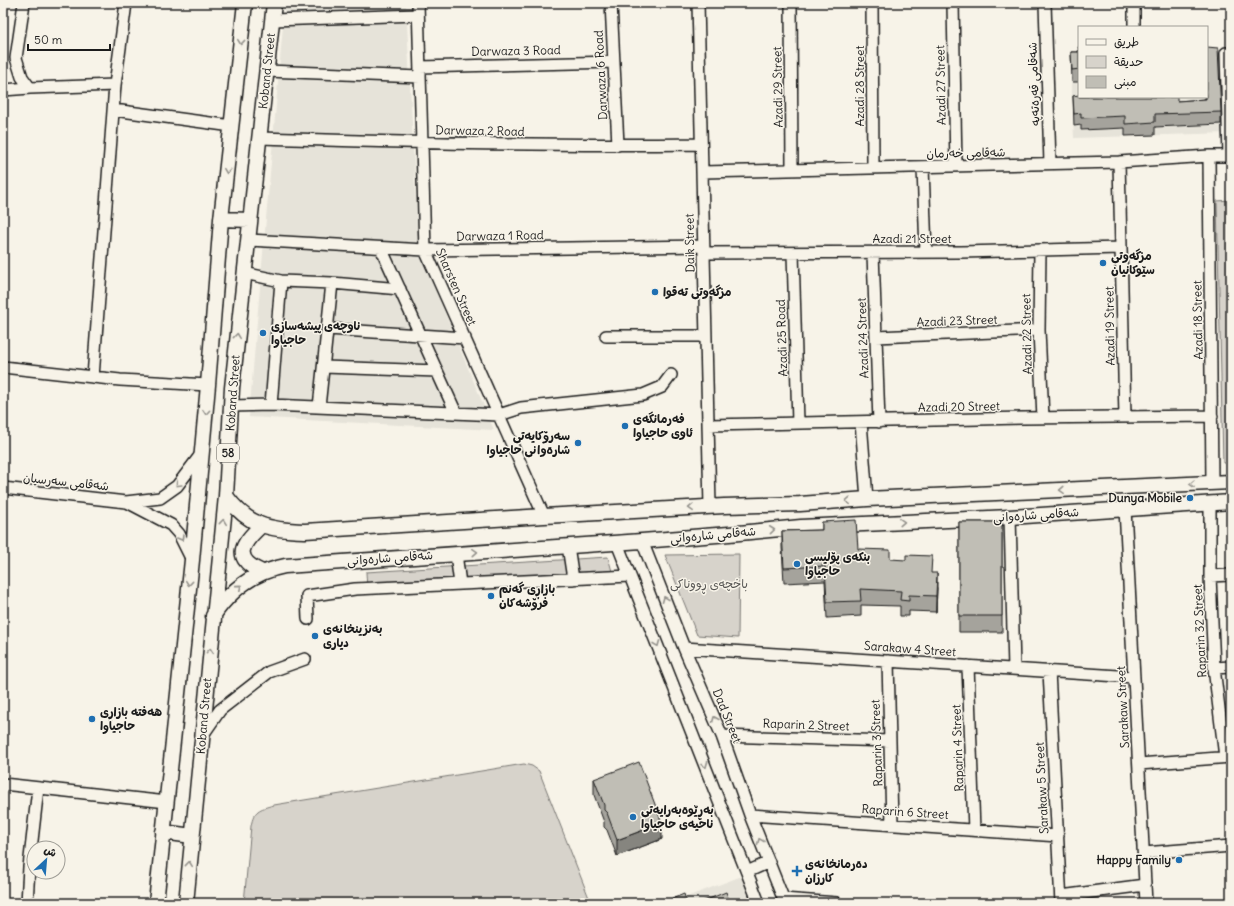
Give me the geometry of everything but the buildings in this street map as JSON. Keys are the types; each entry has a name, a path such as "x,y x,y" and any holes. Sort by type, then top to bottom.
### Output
{"main road":[{"name":"58","path":"156,903 192,560 221,219 245,3"},
{"name":"Koband Street","path":"186,903 213,616 226,496 232,388 274,3"},
{"path":"221,219 250,220"},
{"name":"شەقامی شارەوانی","path":"226,496 241,514 262,525 305,531 710,507 800,504 867,499 1231,482"},
{"name":"شەقامی شارەوانی","path":"213,616 226,598 243,583 262,572 285,566 642,541 801,527 1010,517 1231,502"},
{"path":"800,504 805,508 808,515 807,520 801,527"},
{"path":"262,525 248,538 243,548 243,554 248,565 262,572"},
{"path":"163,832 192,836"}],"street":[{"path":"24,3 16,58 22,77 30,88"},
{"path":"93,377 116,85 126,3"},
{"name":"Sharsten Street","path":"418,3 426,250 544,516"},
{"name":"Darwaza 6 Road","path":"611,3 618,145"},
{"path":"698,3 705,3"},
{"name":"Daik Street","path":"698,3 710,507"},
{"name":"Azadi 29 Street","path":"790,3 792,170"},
{"name":"Azadi 28 Street","path":"872,3 873,168"},
{"name":"Azadi 27 Street","path":"953,3 956,166"},
{"name":"شەقامی قەرەتەپە","path":"1045,3 1050,164"},
{"path":"1134,3 1134,26"},
{"path":"273,20 418,15"},
{"path":"1213,53 1229,53 1230,156"},
{"name":"Darwaza 3 Road","path":"267,71 420,72 614,62"},
{"path":"3,90 116,85"},
{"path":"114,110 232,126"},
{"name":"Darwaza 2 Road","path":"259,138 422,144 701,144"},
{"name":"Azadi 18 Street","path":"1209,156 1212,483"},
{"name":"شەقامی خەرمان","path":"702,172 1119,162 1230,156"},
{"name":"Azadi 19 Street","path":"1119,162 1125,417"},
{"path":"923,167 926,252"},
{"name":"Darwaza 1 Road","path":"249,240 426,250 704,250"},
{"path":"381,248 456,413"},
{"name":"Azadi 21 Street","path":"704,250 793,253 873,253 1121,248"},
{"name":"Azadi 22 Street","path":"1040,250 1039,330 1043,418"},
{"name":"Azadi 25 Road","path":"793,253 798,423"},
{"name":"Azadi 24 Street","path":"873,253 879,422"},
{"path":"244,273 282,281 332,283 400,289"},
{"path":"271,405 282,281"},
{"path":"319,407 332,283"},
{"path":"328,329 465,338"},
{"name":"Azadi 23 Street","path":"876,337 1039,330"},
{"path":"606,336 706,336"},
{"path":"3,367 120,380 208,385"},
{"path":"324,367 437,371"},
{"path":"231,406 271,405 499,415 521,408 643,395 662,387 671,375"},
{"name":"Azadi 20 Street","path":"708,425 1212,416"},
{"path":"861,422 867,499"},
{"path":"126,502 160,498 177,486 202,453"},
{"name":"شەقامی سەرسیان","path":"3,488 126,502"},
{"path":"126,502 171,525 179,534 192,560"},
{"name":"Raparin 32 Street","path":"1210,503 1210,576 1214,668 1228,757"},
{"name":"Sarakaw Street","path":"1125,509 1146,903"},
{"path":"1010,517 1014,669"},
{"name":"Dad Street","path":"642,541 684,648 722,736 750,815 784,901"},
{"path":"616,542 759,903"},
{"path":"568,546 573,579"},
{"path":"456,554 460,584"},
{"path":"1210,576 1231,575"},
{"path":"308,618 307,596 355,588 630,576"},
{"name":"Sarakaw 4 Street","path":"684,648 1134,677"},
{"path":"202,736 220,710 269,672 305,659"},
{"name":"Raparin 3 Street","path":"888,661 892,824"},
{"name":"Raparin 4 Street","path":"968,666 974,830"},
{"path":"1214,668 1231,667"},
{"name":"Sarakaw 5 Street","path":"1049,671 1061,899"},
{"name":"Raparin 2 Street","path":"722,736 890,741"},
{"path":"1139,764 1228,757"},
{"path":"3,784 167,802"},
{"path":"27,903 29,867 38,788"},
{"name":"Raparin 6 Street","path":"750,815 1058,836"},
{"path":"1144,853 1231,846"},
{"path":"747,872 769,862"},
{"path":"1061,899 1145,884"},
{"path":"784,901 837,903"}],"shaded area":[{"path":"285,3 406,3 416,205 421,256 494,430 249,417"},
{"path":"1226,48 1228,133 1074,138 1070,51 1078,51 1078,98 1208,98 1208,49"},
{"path":"742,876 751,903 671,903"}],"green space":[{"path":"1231,200 1231,463 1223,463 1217,201"},
{"name":"باخچەی ڕووناکی","path":"739,554 738,638 697,635 665,555"},
{"path":"608,557 613,575 367,589 366,572"},
{"path":"524,764 532,766 539,771 591,903 244,903 251,826 256,813 261,809 274,805"}],"place":[{"name":"مزگەوتی سێوکانیان","path":"1103,263"},
{"name":"مزگەوتی تەقوا","path":"655,292"},
{"name":"ناوچەی پیشەسازی حاجیاوا","path":"263,333"},
{"name":"فەرمانگەی ئاوی حاجیاوا","path":"625,426"},
{"name":"سەرۆکایەتی شارەوانی حاجیاوا","path":"578,443"},
{"name":"Dunya Mobile","path":"1190,498"},
{"name":"بنکەی پۆلیسی حاجیاوا","path":"797,564"},
{"name":"بازاڕی گەنم فرۆشەکان","path":"491,596"},
{"name":"بەنزینخانەی دیاری","path":"315,636"},
{"name":"هەفتە بازاڕی حاجیاوا","path":"92,719"},
{"name":"بەڕێوەبەرایەتی ناحیەی حاجیاوا","path":"633,817"},
{"name":"Happy Family","path":"1179,860"},
{"name":"دەرمانخانەی کارزان","path":"797,871"}]}
